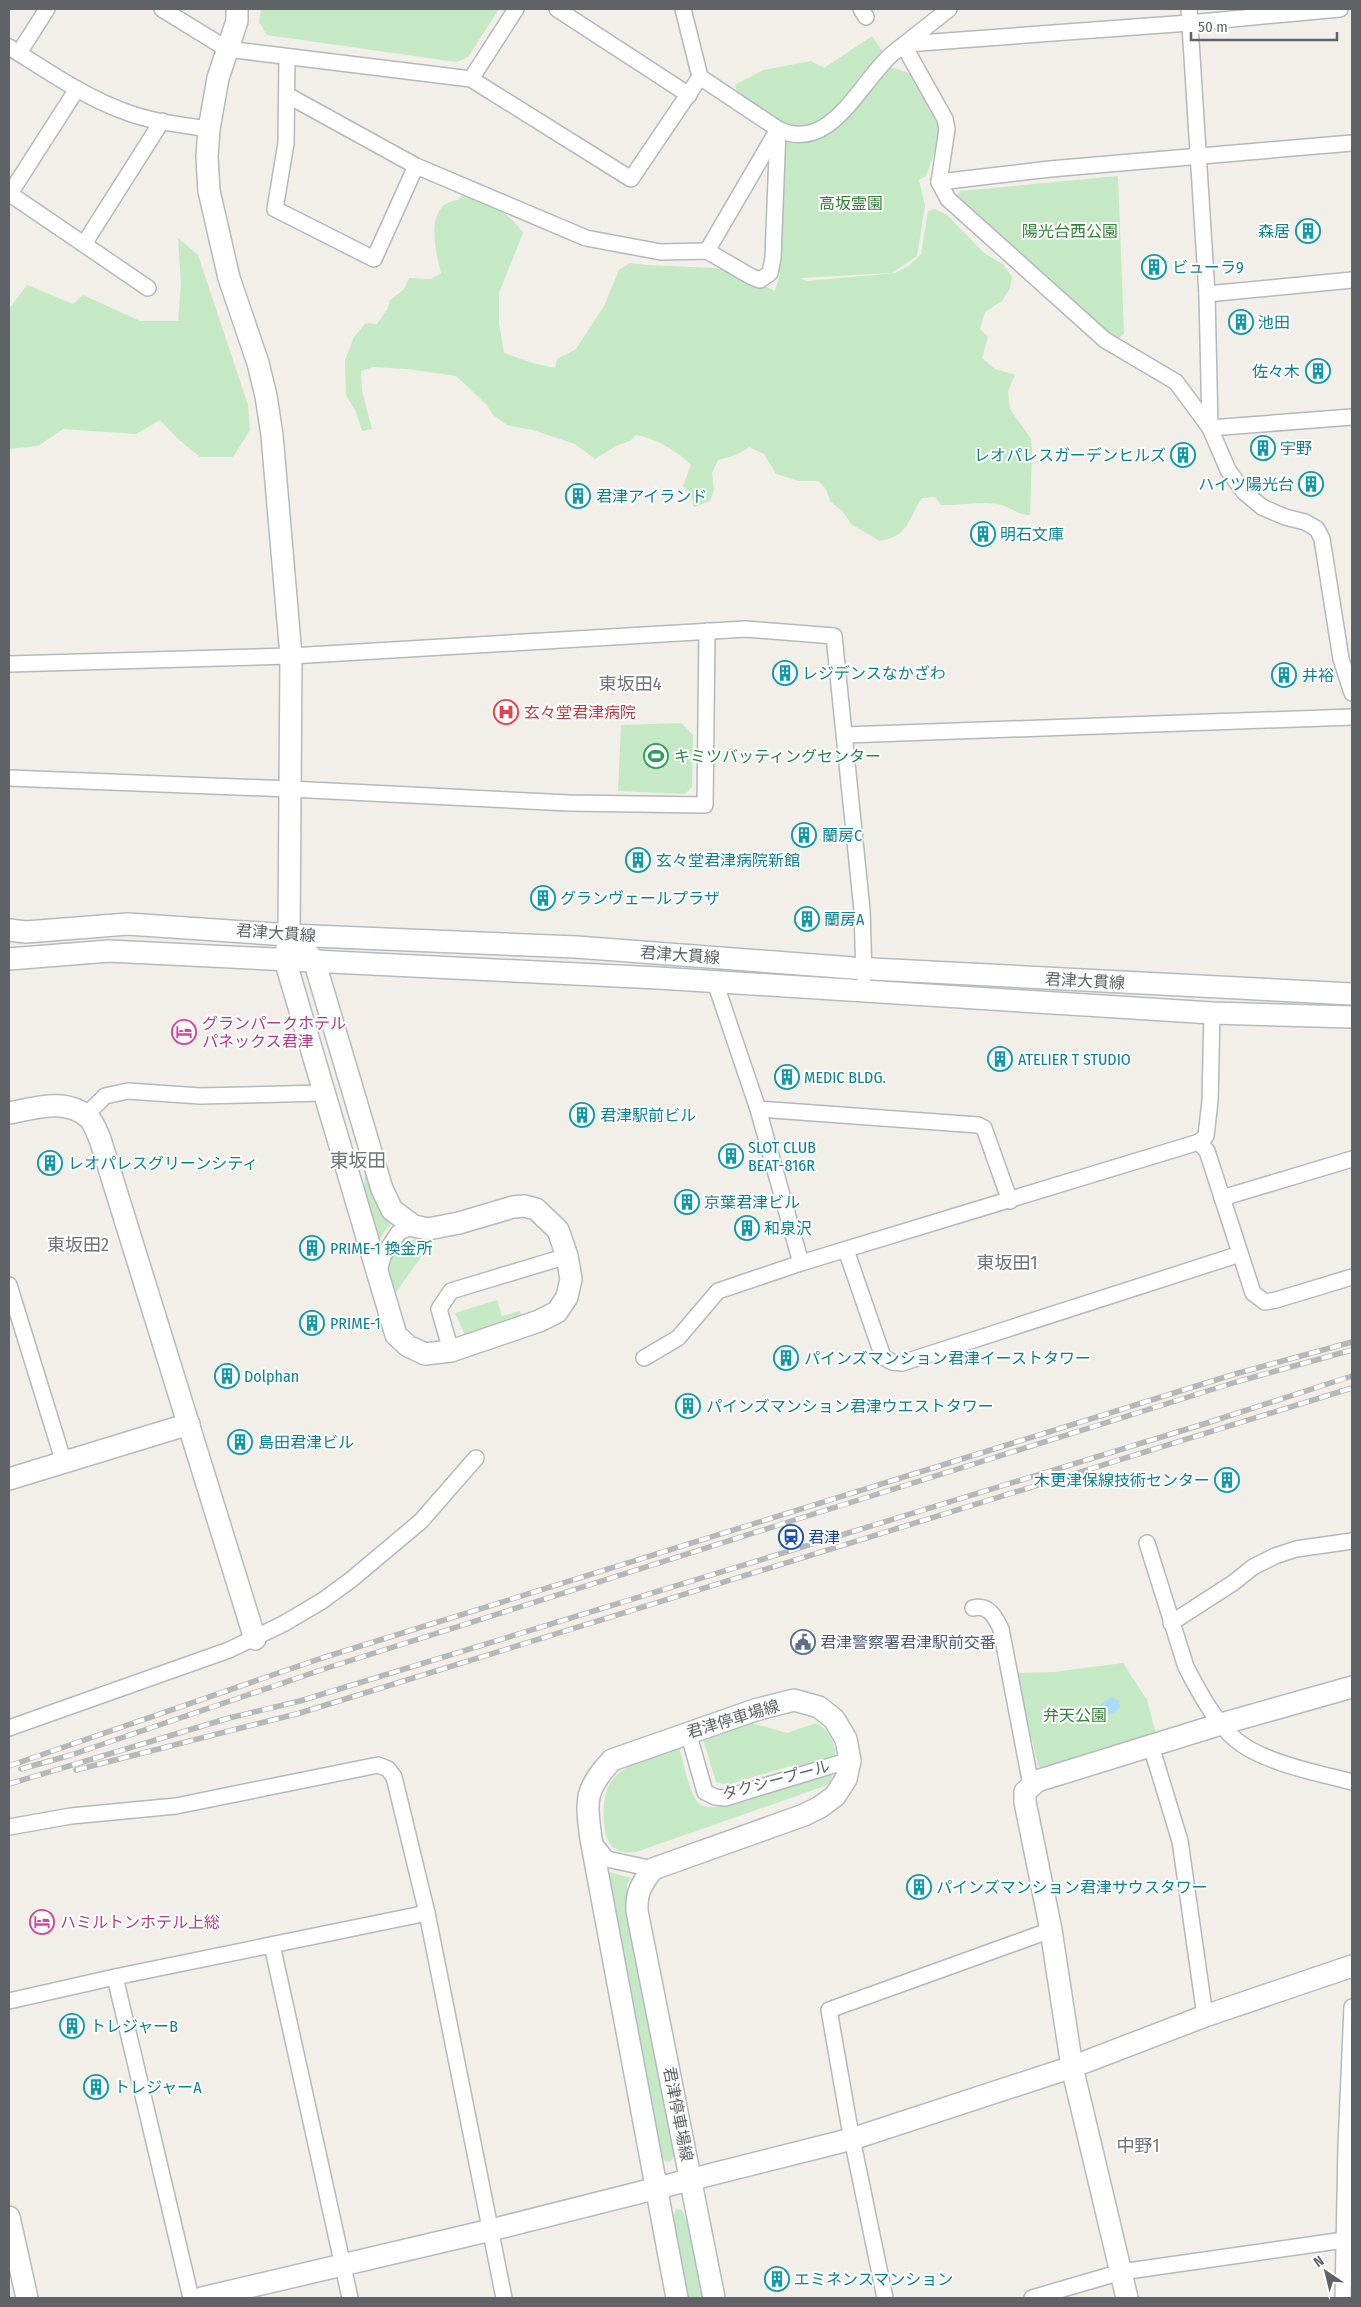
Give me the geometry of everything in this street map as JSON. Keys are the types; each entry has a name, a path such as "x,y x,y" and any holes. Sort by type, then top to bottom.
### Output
{"street":[{"path":"47,9 14,50 78,89 126,112 162,122 209,129"},
{"path":"162,9 227,50 471,79 631,179 700,77"},
{"path":"237,9 237,21 218,78 209,129 207,157 209,191 229,278 260,371 271,425 291,656 289,935 285,960 377,1277 396,1335 408,1346 425,1354 452,1351 539,1321 557,1312 567,1297 571,1279 567,1256 558,1230 536,1209 524,1206 428,1229 414,1226 392,1210 382,1189 314,960 289,935"},
{"path":"471,79 516,9"},
{"path":"557,9 688,95"},
{"path":"683,9 700,77 790,135 821,130 844,110 891,55 949,9"},
{"path":"906,44 1189,16 1340,9"},
{"path":"1189,16 1207,294 1210,428"},
{"path":"906,44 908,53 945,119 948,129 939,182 948,200 1105,340 1176,382 1210,428 1228,470 1244,492 1262,507 1284,517 1305,522 1317,529 1322,539 1341,659 1352,693"},
{"path":"287,57 286,143 275,208 374,259 416,166"},
{"path":"78,89 9,195 148,288"},
{"path":"287,95 416,166 586,238 661,252 707,251 760,280 770,273 773,258 778,129"},
{"path":"84,244 162,122"},
{"path":"707,251 778,129"},
{"path":"939,182 1050,169 1352,142"},
{"path":"1207,294 1352,280"},
{"path":"1210,428 1352,417"},
{"path":"9,664 291,656 746,629 834,636 862,910 863,991"},
{"path":"9,778 290,789 569,803 705,805 707,631"},
{"path":"845,735 1352,717"},
{"name":"君津大貫線","path":"15,932 128,924 289,935 576,948 864,968 1352,994"},
{"name":"君津大貫線","path":"9,960 109,951 715,982 1212,1013 1352,1017"},
{"path":"715,982 758,1109 801,1263"},
{"path":"644,1358 678,1338 718,1292 801,1263 1199,1142 1206,1136 1210,1101 1212,1013"},
{"path":"86,1115 105,1096 128,1091 200,1096 323,1093"},
{"path":"9,1113 53,1105 73,1107 90,1119 100,1139 255,1639"},
{"path":"758,1109 978,1125 984,1128 1010,1201"},
{"path":"1199,1142 1207,1151 1253,1293 1265,1302 1352,1276"},
{"path":"1222,1198 1352,1159"},
{"path":"377,1277 383,1256 400,1232 414,1226"},
{"path":"846,1250 883,1357 892,1362 902,1363 1240,1254"},
{"path":"452,1351 438,1309 452,1291 567,1256"},
{"path":"9,1285 64,1463"},
{"path":"9,1479 189,1424"},
{"path":"9,1728 229,1650 255,1639 322,1601 421,1521 476,1458"},
{"path":"1171,1624 1233,1583 1253,1567 1275,1556 1296,1549 1352,1542"},
{"path":"1147,1543 1186,1667 1221,1724 1236,1740 1255,1752 1299,1769 1352,1782"},
{"path":"973,1608 980,1606 987,1609 995,1616 1001,1629 1032,1786"},
{"path":"1127,2298 1072,2067 1051,1930 1025,1802 1025,1792 1037,1781 1221,1724 1352,1687"},
{"name":"君津停車場線","path":"678,2298 656,2190 591,1839 587,1805 596,1778 612,1760 688,1732 755,1710 794,1700 819,1707 834,1719 846,1739 850,1760 846,1779 836,1796 804,1815 652,1869 639,1887 636,1898 714,2298"},
{"name":"タクシープール","path":"688,1732 705,1792 715,1797 725,1798 850,1760"},
{"path":"1151,1746 1180,1841 1205,2016"},
{"path":"9,1827 71,1816 176,1806 378,1765 388,1769 394,1777 427,1913 504,2298"},
{"path":"591,1839 607,1859 652,1869"},
{"path":"9,2000 427,1913"},
{"path":"886,2298 852,2140 829,2010 1051,1930"},
{"path":"272,1945 350,2298"},
{"path":"202,2298 656,2190 852,2140 1072,2067 1205,2016 1352,1966"},
{"path":"115,1977 190,2298"},
{"path":"1343,2298 1352,2007"},
{"path":"9,2217 27,2298"},
{"path":"1032,2298 1121,2272 1344,2240"}],"green space":[{"path":"261,9 499,9 468,57 457,62 267,35 259,22"},
{"path":"872,36 885,55 820,127 793,129 771,117 736,89 735,85 763,70 811,61 824,68"},
{"name":"高坂霊園","path":"890,67 909,73 940,129 939,140 926,176 919,180 925,206 917,256 892,273 800,278 807,281 895,273 910,265 921,254 928,211 935,209 947,215 984,253 1003,264 1012,277 1010,288 1002,301 985,312 980,329 988,337 982,358 995,369 1015,375 1008,391 1010,409 1031,439 1030,515 1021,514 997,504 941,505 935,497 922,498 903,531 880,541 851,524 843,512 830,501 826,489 818,481 799,481 776,474 764,454 749,447 736,455 718,460 712,473 714,490 710,501 694,507 691,496 683,486 691,465 680,455 658,442 636,435 630,441 618,445 595,459 575,444 533,430 507,425 493,415 487,405 456,376 408,369 373,367 361,371 362,391 372,429 362,431 356,412 346,395 345,360 354,337 366,323 377,324 388,308 390,300 404,289 409,278 431,279 441,273 436,252 434,229 440,209 447,203 458,200 462,195 489,204 504,213 523,233 499,293 499,323 504,353 555,368 557,359 576,349 604,306 619,270 630,263 713,268 734,272 775,291 780,274 778,270 784,142 808,138"},
{"name":"陽光台西公園","path":"1118,176 1124,334 1117,340 957,198 960,191"},
{"path":"178,238 198,255 248,405 250,430 233,457 200,457 178,439 160,420 136,434 63,429 38,446 9,449 9,309 27,285 73,304 83,295 140,321 178,321 181,284"},
{"name":"キミツバッティングセンター","path":"681,723 693,735 692,787 685,794 618,791 621,725"},
{"path":"365,1172 382,1215 391,1225 385,1230 375,1248 364,1189"},
{"path":"419,1238 433,1240 392,1298 386,1279 386,1272 391,1258 400,1247"},
{"path":"497,1300 502,1316 520,1311 522,1317 465,1335 455,1313"},
{"name":"弁天公園","path":"1123,1663 1147,1700 1156,1734 1046,1772 1038,1765 1016,1673 1054,1672"},
{"path":"752,1723 787,1733 816,1723 825,1730 831,1739 835,1749 836,1761 803,1771 790,1766 727,1785 716,1782 703,1739"},
{"path":"679,1747 692,1793 699,1803 708,1807 718,1807 834,1771 830,1783 822,1787 636,1852 616,1850 608,1839 604,1823 605,1796 611,1782 633,1764"},
{"path":"609,1872 631,1878 627,1884 627,1911 675,2155 670,2162 665,2161 662,2157 645,2080"},
{"path":"676,2209 682,2210 689,2228 703,2298 688,2298 673,2219"}],"water":[{"path":"1111,1697 1119,1701 1120,1708 1104,1716 1100,1712 1100,1705"}],"railway":[{"path":"9,1766 322,1658 1235,1374 1352,1342"},
{"path":"21,1769 71,1755 327,1668 785,1523 1236,1382 1352,1350"},
{"path":"9,1784 229,1718 300,1701 1207,1423 1352,1376"},
{"path":"76,1770 300,1713 1352,1388"}],"place":[{"name":"森居","path":"1308,231"},
{"name":"ビューラ9","path":"1154,267"},
{"name":"池田","path":"1241,322"},
{"name":"佐々木","path":"1318,371"},
{"name":"宇野","path":"1263,448"},
{"name":"レオパレスガーデンヒルズ","path":"1183,455"},
{"name":"ハイツ陽光台","path":"1311,484"},
{"name":"君津アイランド","path":"578,496"},
{"name":"明石文庫","path":"983,534"},
{"name":"レジデンスなかざわ","path":"785,673"},
{"name":"井裕","path":"1284,675"},
{"name":"玄々堂君津病院","path":"506,712"},
{"name":"キミツバッティングセンター","path":"656,756"},
{"name":"蘭房C","path":"804,835"},
{"name":"玄々堂君津病院新館","path":"638,860"},
{"name":"グランヴェールプラザ","path":"543,898"},
{"name":"蘭房A","path":"807,919"},
{"name":"グランパークホテル パネックス君津","path":"184,1032"},
{"name":"ATELIER T STUDIO","path":"1000,1059"},
{"name":"MEDIC BLDG.","path":"787,1077"},
{"name":"君津駅前ビル","path":"582,1115"},
{"name":"SLOT CLUB BEAT-816R","path":"731,1156"},
{"name":"レオパレスグリーンシティ","path":"50,1163"},
{"name":"京葉君津ビル","path":"687,1202"},
{"name":"和泉沢","path":"747,1228"},
{"name":"PRIME-1 換金所","path":"312,1248"},
{"name":"PRIME-1","path":"312,1323"},
{"name":"パインズマンション君津イーストタワー","path":"786,1358"},
{"name":"Dolphan","path":"227,1376"},
{"name":"パインズマンション君津ウエストタワー","path":"688,1406"},
{"name":"島田君津ビル","path":"240,1442"},
{"name":"木更津保線技術センター","path":"1227,1480"},
{"name":"君津","path":"791,1537"},
{"name":"君津警察署君津駅前交番","path":"803,1642"},
{"name":"パインズマンション君津サウスタワー","path":"919,1887"},
{"name":"ハミルトンホテル上総","path":"42,1922"},
{"name":"トレジャーB","path":"72,2026"},
{"name":"トレジャーA","path":"96,2087"},
{"name":"エミネンスマンション","path":"777,2279"}],"district":[{"name":"東坂田4","path":"630,684"},
{"name":"東坂田","path":"358,1160"},
{"name":"東坂田2","path":"78,1245"},
{"name":"東坂田1","path":"1007,1263"},
{"name":"中野1","path":"1138,2146"}]}
